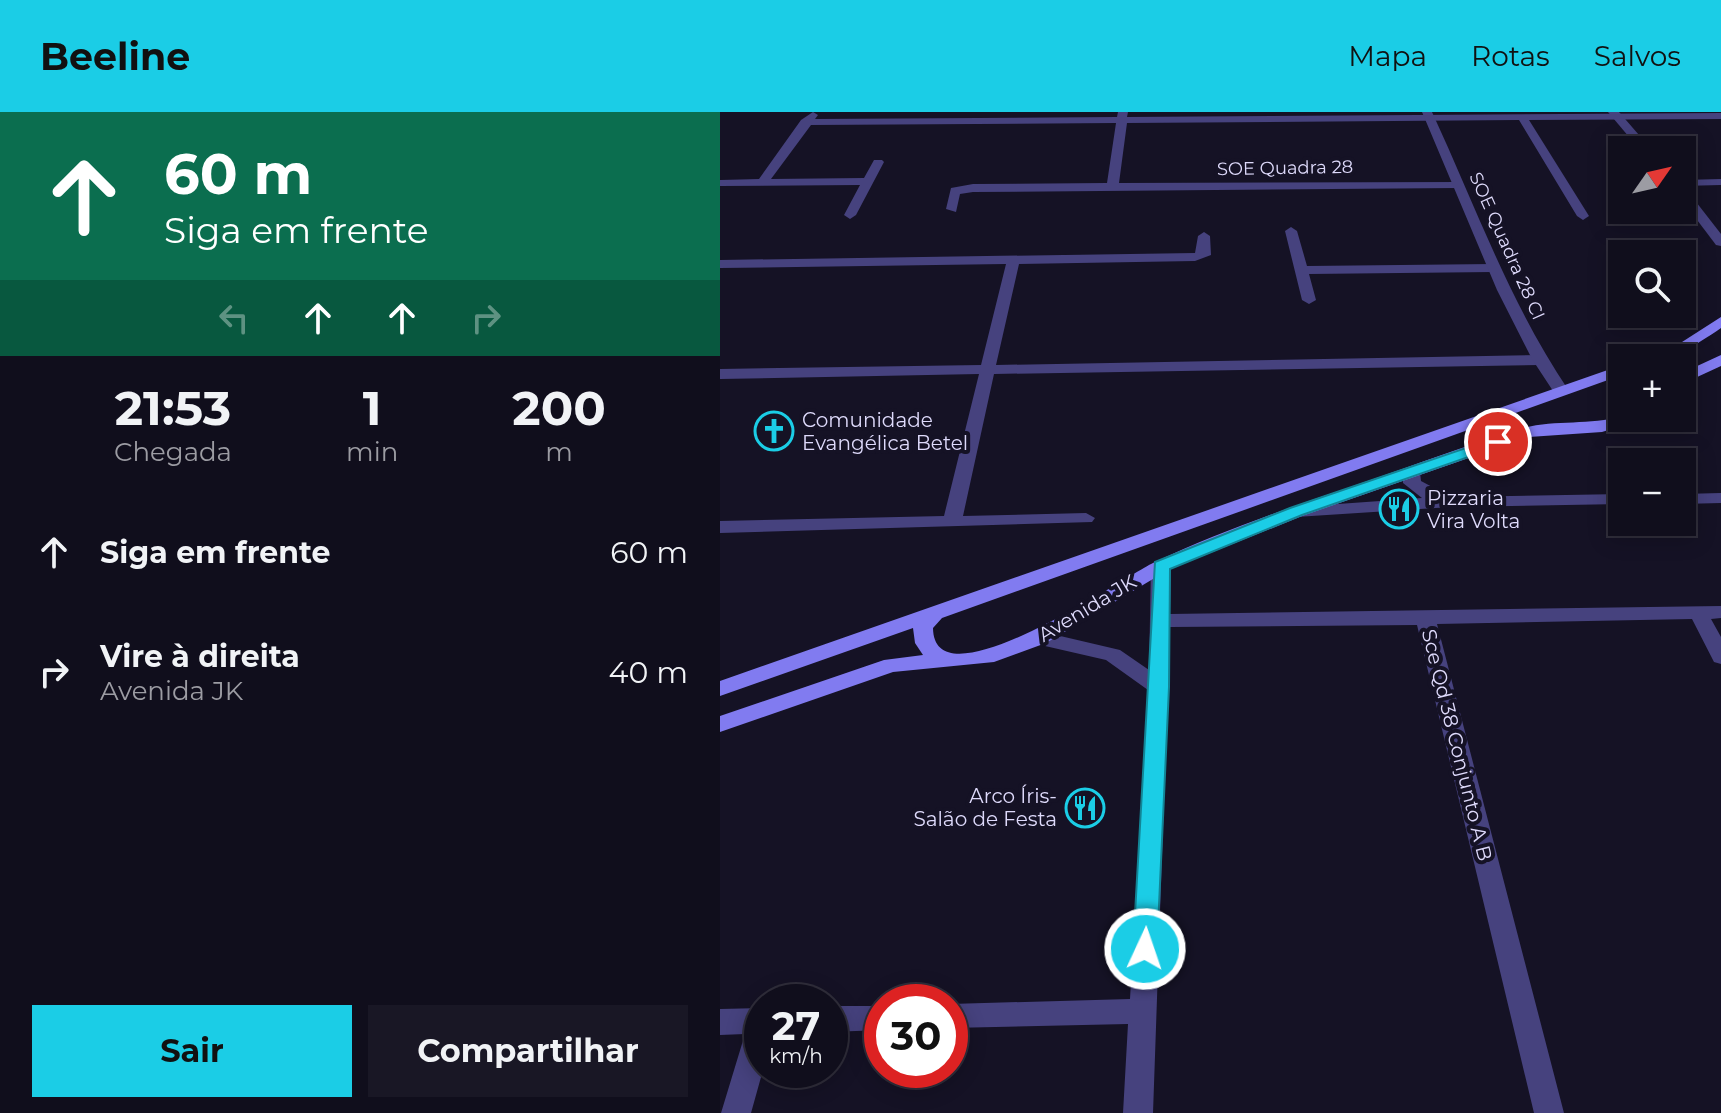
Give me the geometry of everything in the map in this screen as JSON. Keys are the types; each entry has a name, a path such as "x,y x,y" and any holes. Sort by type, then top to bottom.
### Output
{"main road":[{"path":"1688,344 1721,321"},
{"path":"1696,372 1721,360"},
{"name":"Avenida JK","path":"720,689 1608,375"},
{"path":"1540,400 1539,406 1547,417 1581,429"},
{"name":"Avenida JK","path":"720,724 859,674 915,661 987,657 1039,638 1161,566 1296,512 1527,432 1608,425"},
{"path":"933,616 923,626 924,640 933,655 946,659"}],"street":[{"path":"763,182 805,122 816,112"},
{"path":"1615,114 1634,136"},
{"name":"SOE Quadra 28 CI","path":"1428,115 1493,268 1539,360 1561,391"},
{"path":"1521,115 1583,216"},
{"path":"805,122 1123,116 1721,116"},
{"path":"1112,188 1123,116"},
{"path":"850,215 865,181 878,162"},
{"path":"720,183 865,181"},
{"path":"1696,183 1721,182"},
{"name":"SOE Quadra 28","path":"952,209 955,191 961,189 1459,184"},
{"path":"1696,210 1721,242"},
{"path":"1291,231 1309,300"},
{"path":"720,264 1195,257 1204,255 1204,236"},
{"path":"952,522 1013,261"},
{"path":"1301,270 1493,268"},
{"path":"720,374 1539,360"},
{"path":"1411,472 1412,483 1429,495 1451,502"},
{"path":"1696,499 1721,498"},
{"path":"1296,512 1451,502 1608,499"},
{"path":"720,527 1086,518"},
{"path":"1138,1113 1159,687 1161,566"},
{"path":"1710,612 1721,657"},
{"name":"Sce Qd 38 Conjunto A B","path":"1549,1113 1425,618 1710,612"},
{"path":"1159,621 1425,618"},
{"path":"1039,638 1113,655 1159,687"},
{"path":"968,1016 1142,1011"},
{"path":"720,1022 744,1023"},
{"path":"736,1113 744,1085"}],"place":[{"name":"Comunidade Evangélica Betel","path":"774,431"},
{"name":"Pizzaria Vira Volta","path":"1399,509"},
{"name":"Arco Íris- Salão de Festa","path":"1085,808"}],"route":[{"path":"1145,949 1159,687 1161,566 1296,512 1498,442"}]}
